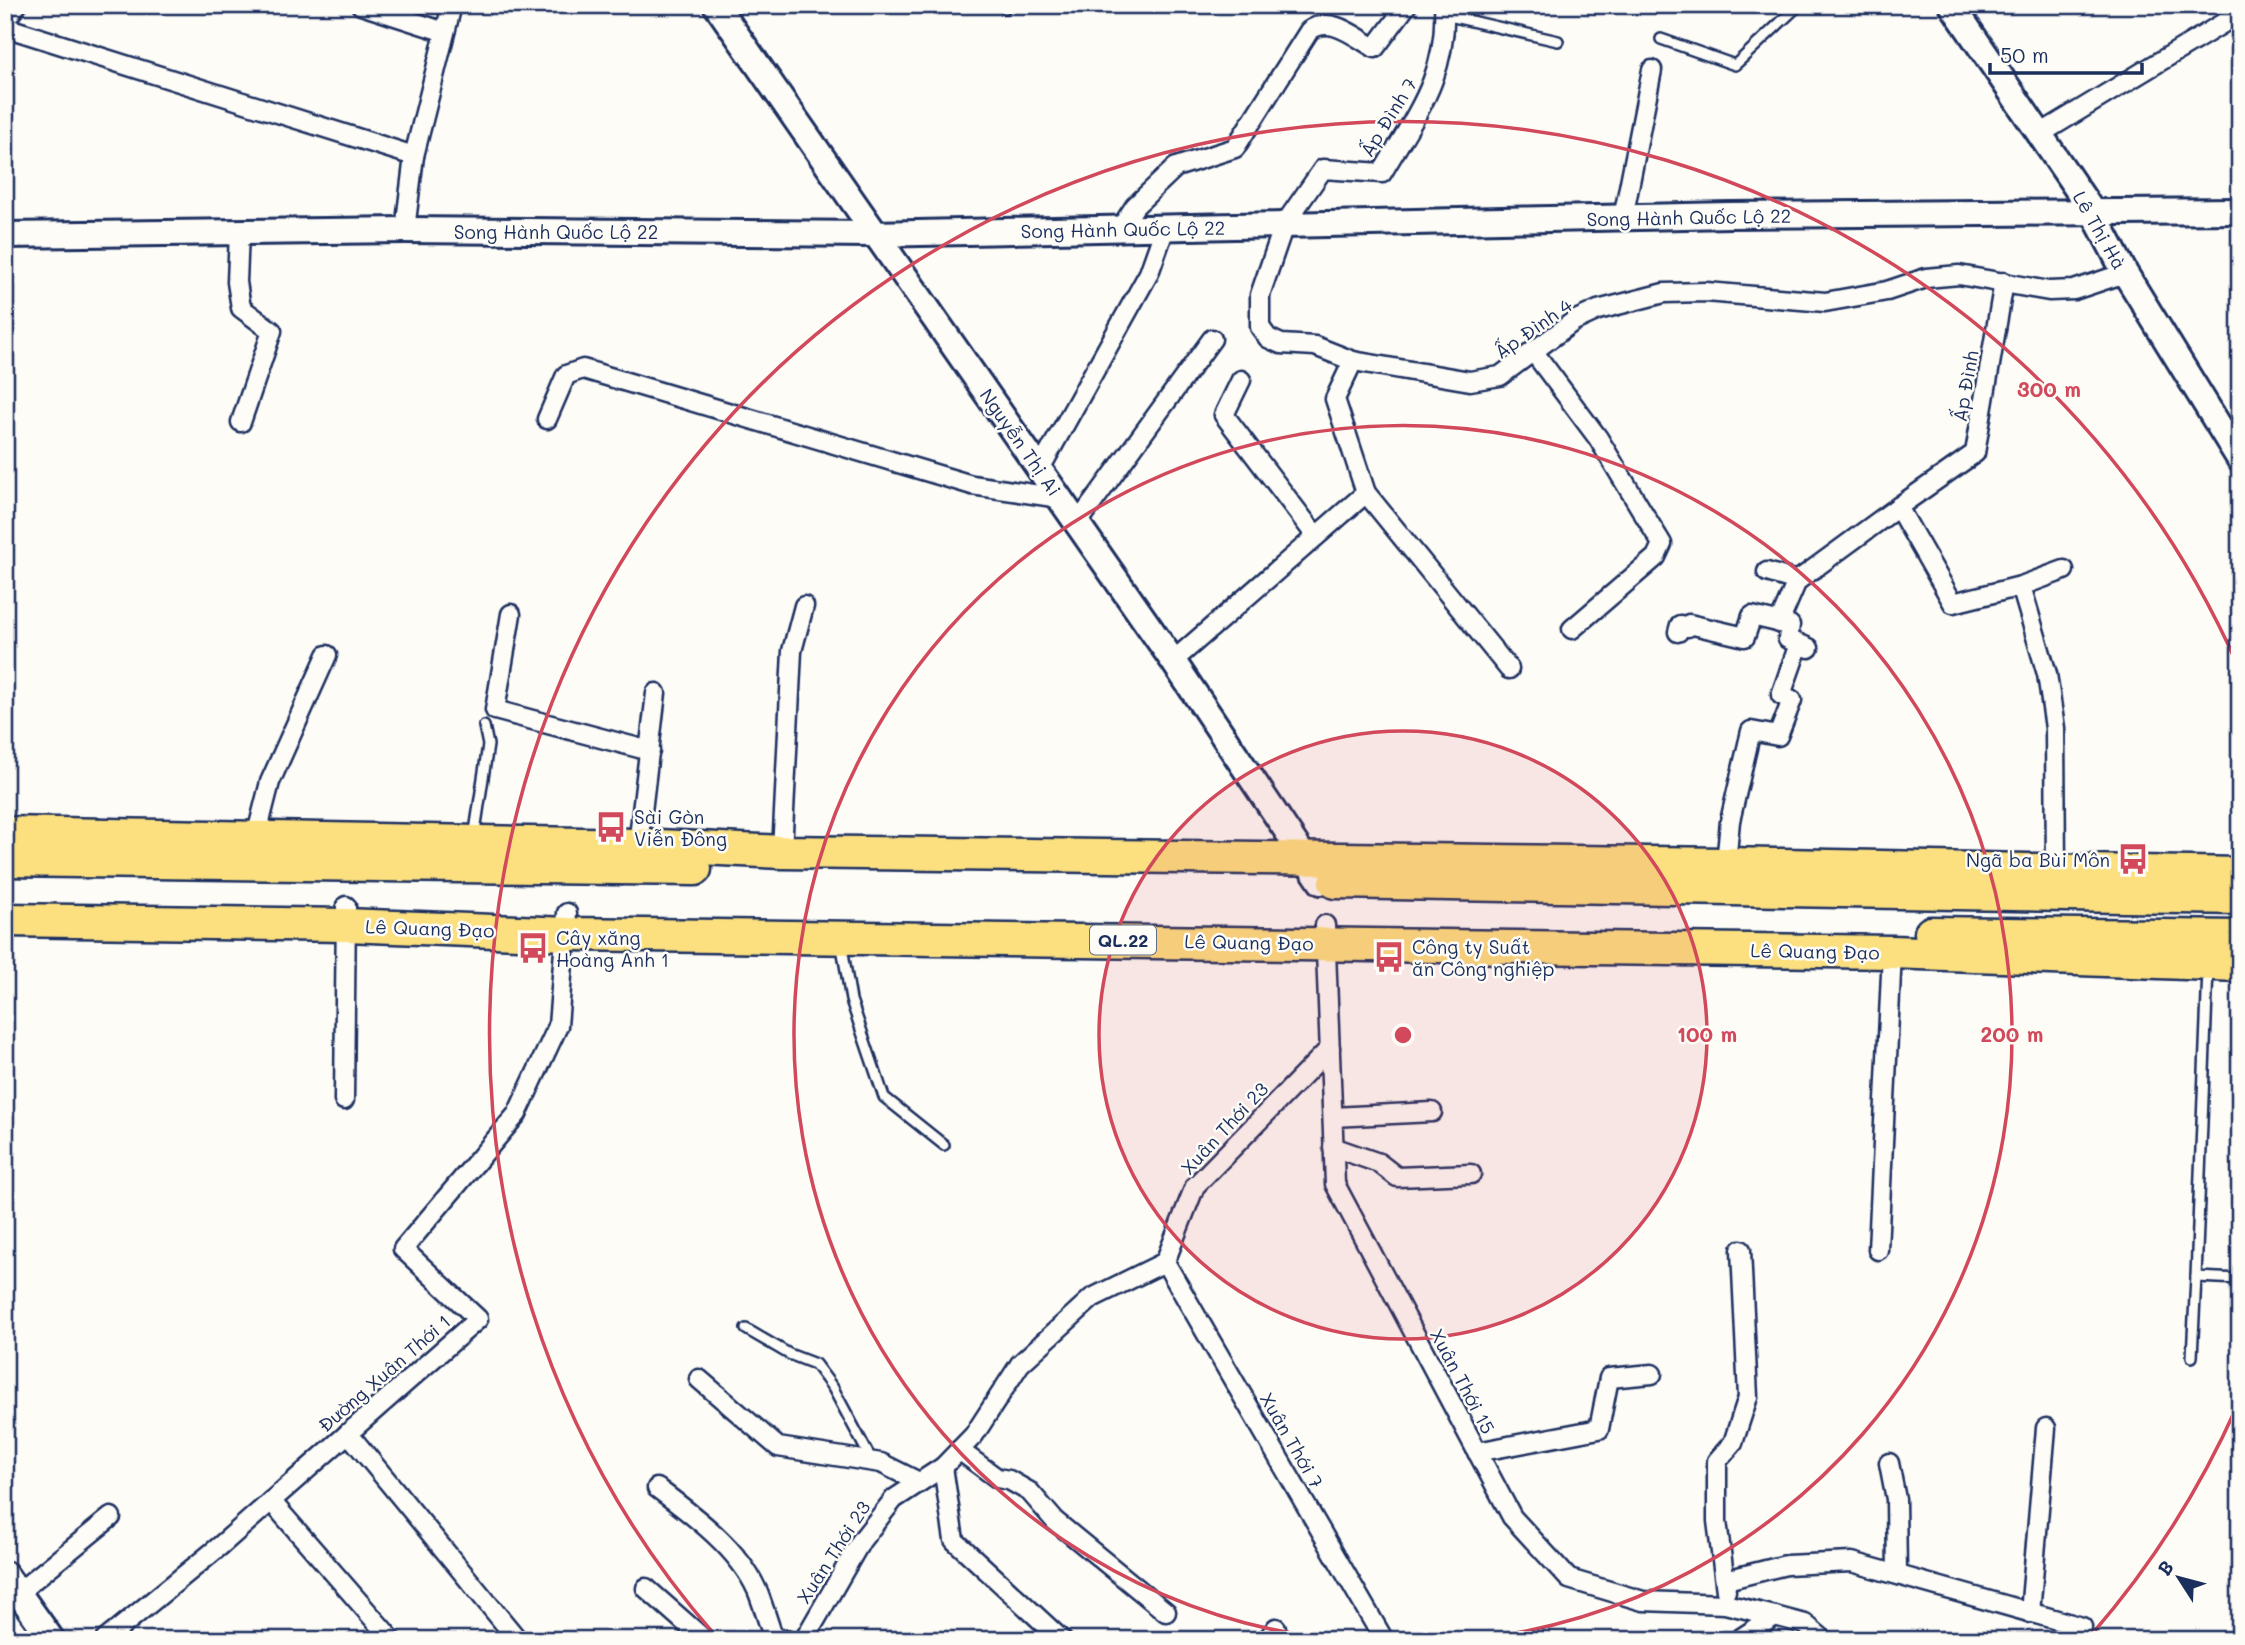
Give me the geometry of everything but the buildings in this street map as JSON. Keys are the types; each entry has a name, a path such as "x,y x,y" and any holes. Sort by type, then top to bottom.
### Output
{"highway":[{"path":"5,833 253,849 1315,871 1726,864 2240,874"},
{"path":"5,860 473,843 637,856 782,852 1315,871 2240,898"},
{"name":"Lê Quang Đạo","path":"5,898 840,936 1326,934 2240,937"},
{"name":"Lê Quang Đạo","path":"5,920 346,915"},
{"name":"Lê Quang Đạo","path":"568,924 1326,934 2240,965"}],"street":[{"path":"5,20 17,5"},
{"path":"361,5 445,32"},
{"path":"405,230 414,156 452,5"},
{"name":"Nguyễn Thị Ai","path":"716,5 1173,661 1315,871"},
{"path":"1120,229 1135,206 1176,167 1235,148 1309,32 1318,24 1329,23 1375,48 1407,5"},
{"name":"Lê Thị Hà","path":"1952,5 2094,214 2125,273 2240,460"},
{"name":"Ấp Đình 7","path":"1284,225 1323,169 1382,173 1436,80 1446,36 1444,10"},
{"path":"2040,134 2240,13"},
{"path":"5,27 414,156"},
{"path":"1623,218 1652,69"},
{"name":"Song Hành Quốc Lộ 22","path":"5,235 405,230 874,234 1623,218 2240,211"},
{"name":"Ấp Đình 4","path":"1284,225 1260,295 1260,327 1268,338 1281,344 1315,346 1353,361 1470,381 1500,376 1574,321 1598,310 1664,293 1706,292 1825,302 1887,290 1926,278 1959,275 2049,291 2074,290 2125,273"},
{"path":"1040,469 1149,273 1165,228"},
{"path":"239,232 237,282 241,308 272,331 241,422"},
{"name":"Ấp Đình","path":"1797,581 1975,453 2004,282"},
{"path":"1077,524 1212,338"},
{"path":"1533,351 1598,438 1662,544 1656,557 1572,629"},
{"path":"1353,361 1335,399 1366,493 1509,669"},
{"path":"547,419 566,375 583,369 972,485 1060,498"},
{"path":"1241,380 1224,415 1316,536"},
{"path":"1173,661 1366,493"},
{"path":"1898,507 1953,603 2021,586 2064,570"},
{"path":"1767,572 1797,581 1779,622"},
{"path":"2021,586 2047,674 2055,728 2056,872"},
{"path":"782,852 792,652 804,606"},
{"path":"511,614 495,710 650,751"},
{"path":"1678,632 1680,625 1688,627 1689,624 1745,637 1752,616 1790,625 1788,639 1804,646 1781,695 1792,700 1778,736 1751,731 1730,821 1726,864"},
{"path":"253,849 270,782 327,655"},
{"path":"637,856 656,693"},
{"path":"344,1100 346,915"},
{"name":"Đường Xuân Thới 1","path":"105,1640 271,1501 478,1320 402,1249 517,1114 558,1026 568,924"},
{"name":"Xuân Thới 15","path":"1326,934 1335,1184 1512,1517 1569,1579 1643,1601 1725,1605 1774,1616 1805,1624 1824,1640"},
{"path":"1878,1250 1892,952"},
{"name":"Xuân Thới 23","path":"804,1640 861,1541 894,1499 943,1467 974,1435 1020,1364 1092,1298 1165,1262 1195,1186 1330,1048"},
{"path":"1333,1117 1432,1112"},
{"path":"1334,1147 1379,1163 1397,1177 1471,1174"},
{"path":"1725,1605 1726,1580 1717,1521 1717,1461 1733,1443 1748,1397 1741,1250"},
{"name":"Xuân Thới 7","path":"1165,1262 1384,1640"},
{"path":"1478,1452 1600,1429 1609,1378 1652,1374"},
{"path":"699,1379 778,1447 873,1462 919,1482"},
{"path":"2030,1613 2046,1428"},
{"path":"348,1433 518,1640"},
{"path":"959,1450 997,1478 1010,1480 1030,1492 1055,1521 1166,1612"},
{"path":"1889,1463 1895,1499 1897,1573"},
{"path":"943,1467 954,1539 1062,1640"},
{"path":"657,1488 694,1516 735,1558 756,1588 774,1637 786,1640"},
{"path":"271,1501 392,1640"},
{"path":"48,1638 13,1582 111,1517"},
{"path":"1726,1580 1786,1565 1852,1562 2082,1627"},
{"path":"646,1588 705,1640"},
{"path":"1738,1640 1774,1616"}],"lane":[{"path":"1661,39 1735,65 1799,5"},
{"path":"1444,10 1559,41"},
{"path":"473,843 488,745 484,726"},
{"path":"840,936 851,1000 884,1097 944,1145"},
{"path":"2192,1357 2208,964"},
{"path":"2196,1277 2240,1279"},
{"path":"746,1329 789,1354 815,1363 833,1388 873,1462"}],"place":[{"name":"Sài Gòn Viễn Đông","path":"611,827"},
{"name":"Ngã ba Bùi Môn","path":"2133,859"},
{"name":"Cây xăng Hoàng Anh 1","path":"533,948"},
{"name":"Công ty Suất ăn Công nghiệp","path":"1389,957"}]}
